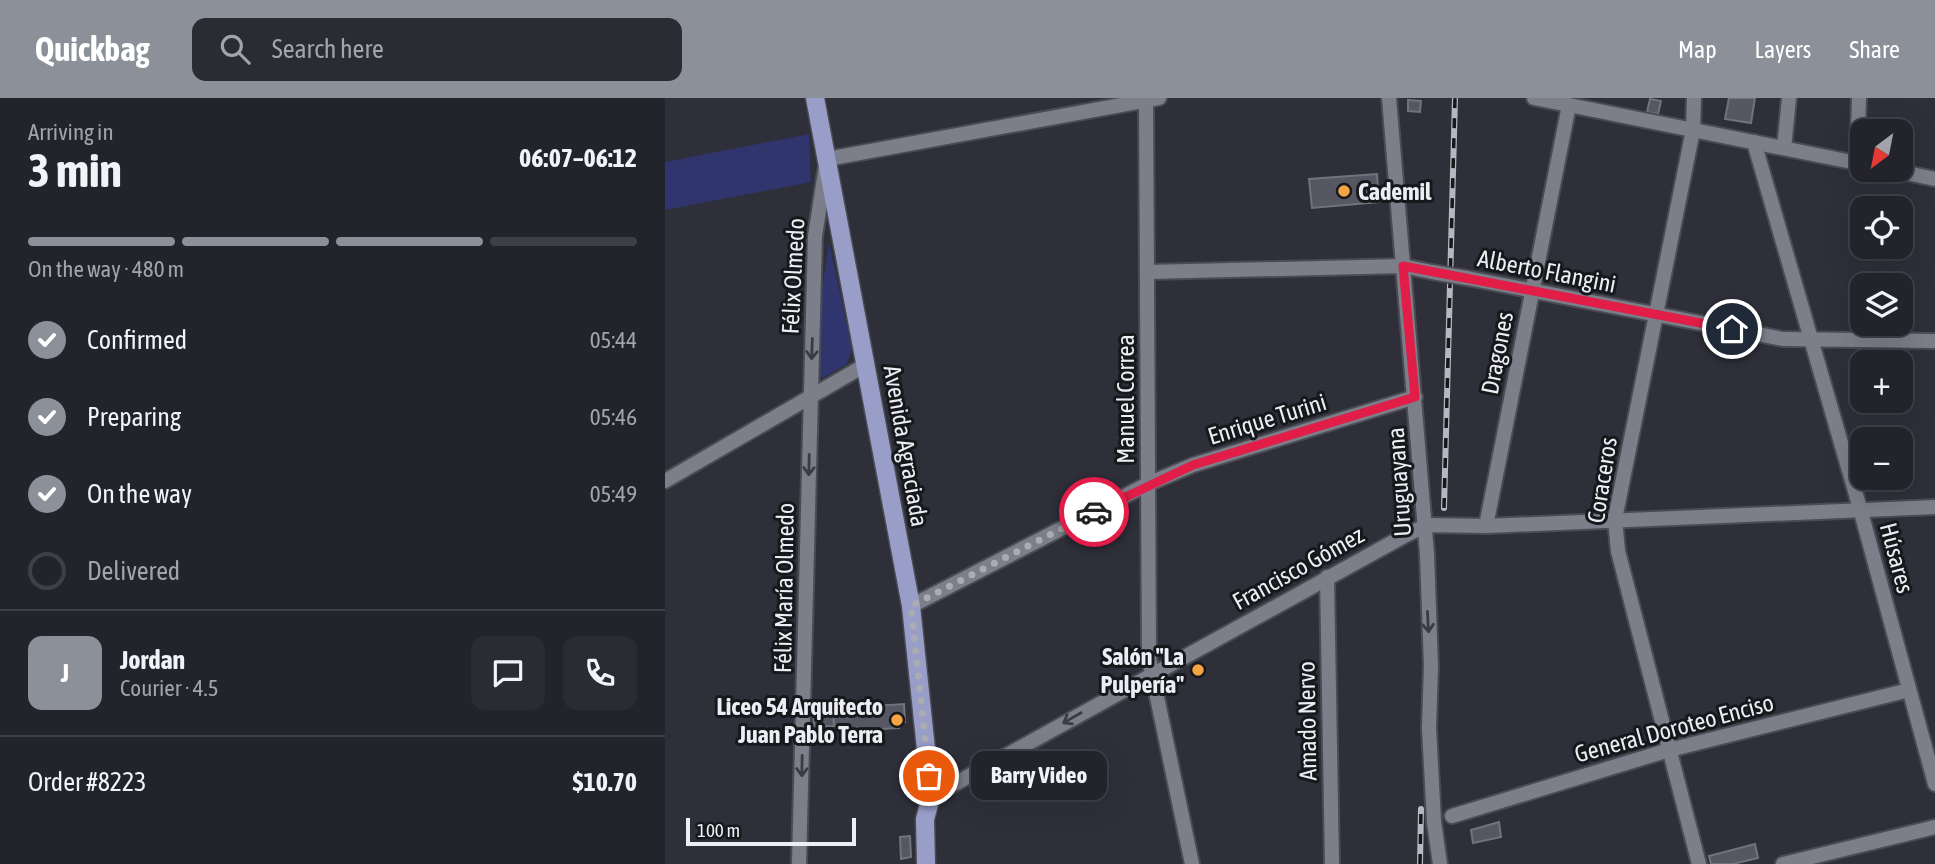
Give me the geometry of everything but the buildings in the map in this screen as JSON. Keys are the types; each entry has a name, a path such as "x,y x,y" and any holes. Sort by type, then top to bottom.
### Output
{"main road":[{"name":"Avenida Agraciada","path":"815,98 911,606 930,801 935,816 936,864"},
{"name":"Avenida Agraciada","path":"926,864 925,819 930,801"}],"street":[{"name":"Uruguayana","path":"1389,98 1427,525 1431,666 1429,728 1440,864"},
{"path":"1534,98 1850,161"},
{"name":"Coraceros","path":"1694,98 1693,131 1615,519 1618,551 1699,864"},
{"path":"1784,148 1790,98"},
{"path":"1859,98 1859,119"},
{"path":"827,159 1151,99"},
{"name":"Manuel Correa","path":"1151,99 1148,272 1149,659 1192,864"},
{"name":"Dragones","path":"1486,526 1569,105"},
{"name":"Húsares","path":"1753,142 1861,512 1935,784"},
{"name":"Félix Olmedo","path":"811,397 815,236 827,159"},
{"path":"1913,174 1935,179"},
{"name":"Alberto Flangini","path":"1148,272 1403,266 1783,339 1935,341"},
{"path":"665,481 867,364"},
{"name":"Félix María Olmedo","path":"799,864 811,397"},
{"name":"Enrique Turini","path":"911,606 1148,484 1193,465 1415,397"},
{"name":"Francisco Gómez","path":"930,801 1153,673 1427,525 1486,526 1935,507"},
{"name":"Amado Nervo","path":"1327,577 1332,864"},
{"name":"General Doroteo Enciso","path":"1452,816 1669,750 1909,690"},
{"path":"1783,864 1935,827"}],"shaded area":[{"path":"809,134 811,182 665,210 665,162"},
{"path":"829,242 852,349 847,364 823,378 818,375 820,304"}],"railway":[{"path":"1444,508 1455,98"},
{"path":"1420,864 1421,809"}],"way so far":[{"path":"929,776 911,606 1094,512"}],"place":[{"name":"Cademil","path":"1344,191"},
{"name":"Salón \"La Pulpería\"","path":"1198,670"},
{"name":"Liceo 54 Arquitecto Juan Pablo Terra","path":"897,720"},
{"name":"Barry Video","path":"929,776"}],"route":[{"path":"1094,512 1148,484 1193,465 1415,397 1403,266 1732,329"}]}
